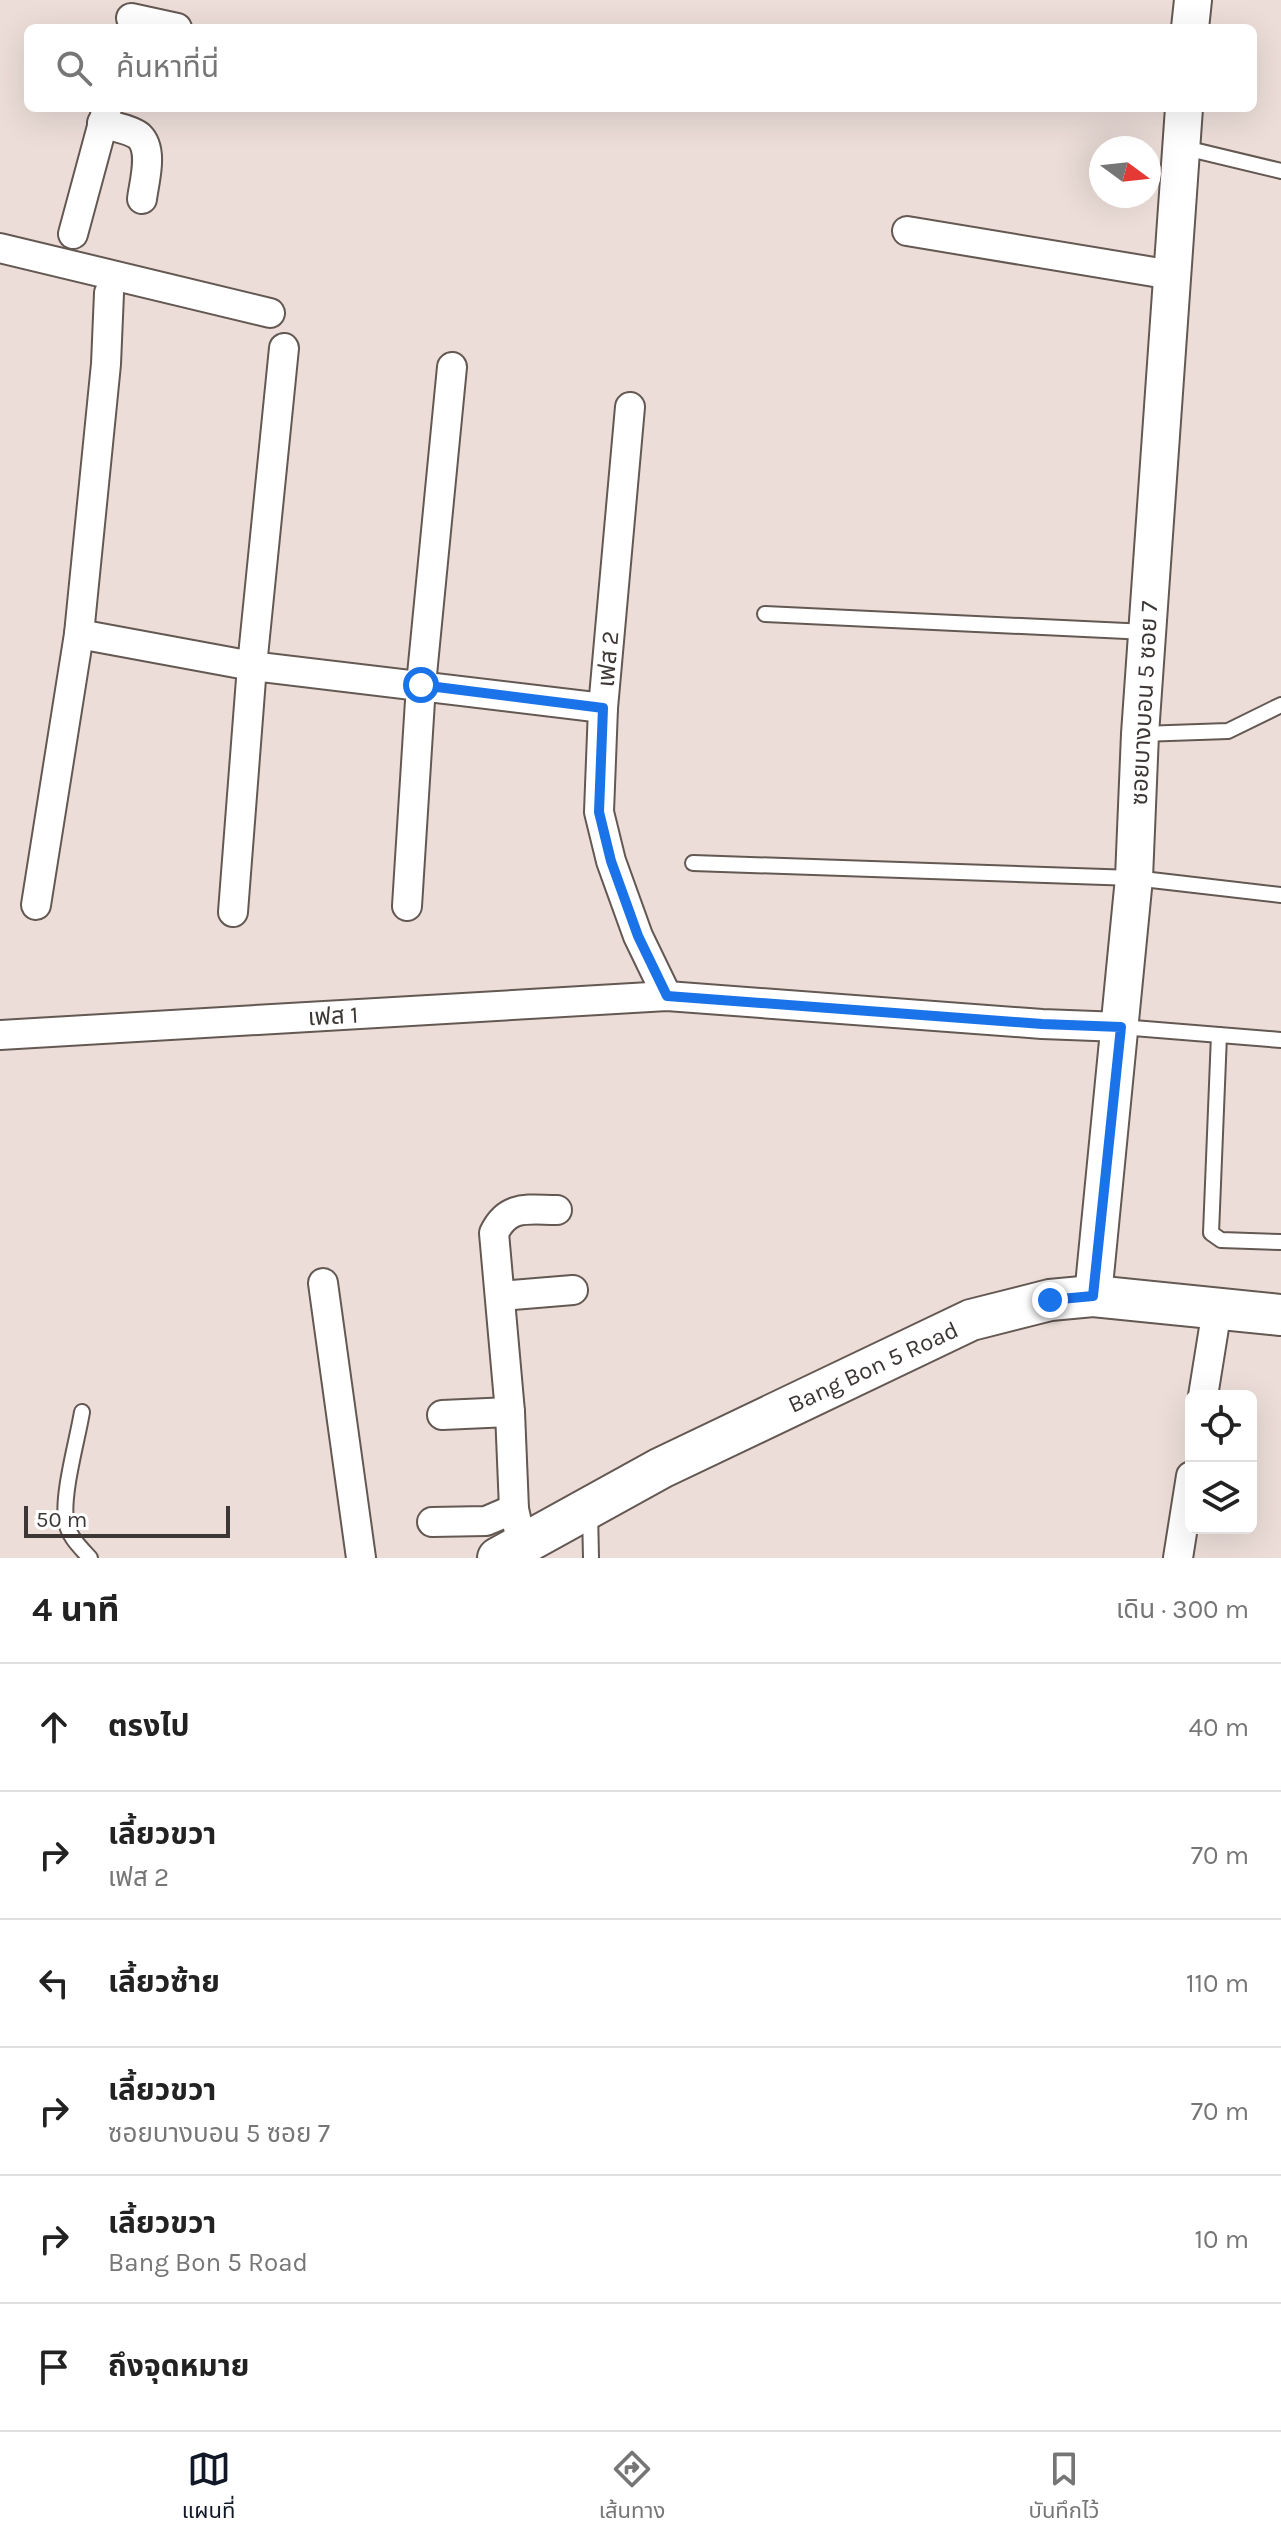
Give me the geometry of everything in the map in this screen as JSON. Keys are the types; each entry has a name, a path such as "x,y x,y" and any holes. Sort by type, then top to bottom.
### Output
{"main road":[{"name":"Bang Bon 5 Road","path":"511,1537 590,1507 661,1468 971,1320 1050,1300 1093,1296 1281,1315"}],"street":[{"path":"1190,24 1193,0"},
{"path":"132,15 163,24"},
{"name":"ซอยบางบอน 5 ซอย 7","path":"1093,1296 1134,878 1140,734 1184,112"},
{"path":"73,234 104,116 137,135 143,142 147,154 142,199"},
{"path":"907,231 1172,275"},
{"path":"0,248 270,313"},
{"path":"36,905 79,634 106,364 109,293"},
{"path":"233,912 252,666 284,348"},
{"path":"407,906 421,685 452,367"},
{"name":"เฟส 2","path":"630,407 603,708 599,812 611,861 638,936 667,996"},
{"path":"79,634 252,666 603,708"},
{"name":"เฟส 1","path":"0,1035 667,996 1121,1027"},
{"path":"511,1537 510,1412 494,1233 501,1219 514,1211 557,1210"},
{"path":"323,1283 361,1558"},
{"path":"501,1296 573,1290"},
{"path":"1204,1390 1217,1309"},
{"path":"442,1415 510,1412"},
{"path":"1178,1558 1185,1514"},
{"path":"432,1522 486,1521 511,1537"}],"lane":[{"path":"1181,147 1281,171"},
{"path":"765,614 1148,632"},
{"path":"1140,734 1228,731 1281,705"},
{"path":"693,863 1134,878 1281,895"},
{"path":"1121,1027 1281,1040"},
{"path":"1219,1035 1211,1233 1221,1240 1281,1242"},
{"path":"82,1412 66,1523 73,1540 90,1558"},
{"path":"590,1507 591,1558"}],"route":[{"path":"421,685 603,708 599,812 611,861 638,936 667,996 1121,1027 1093,1296 1050,1300"}]}
